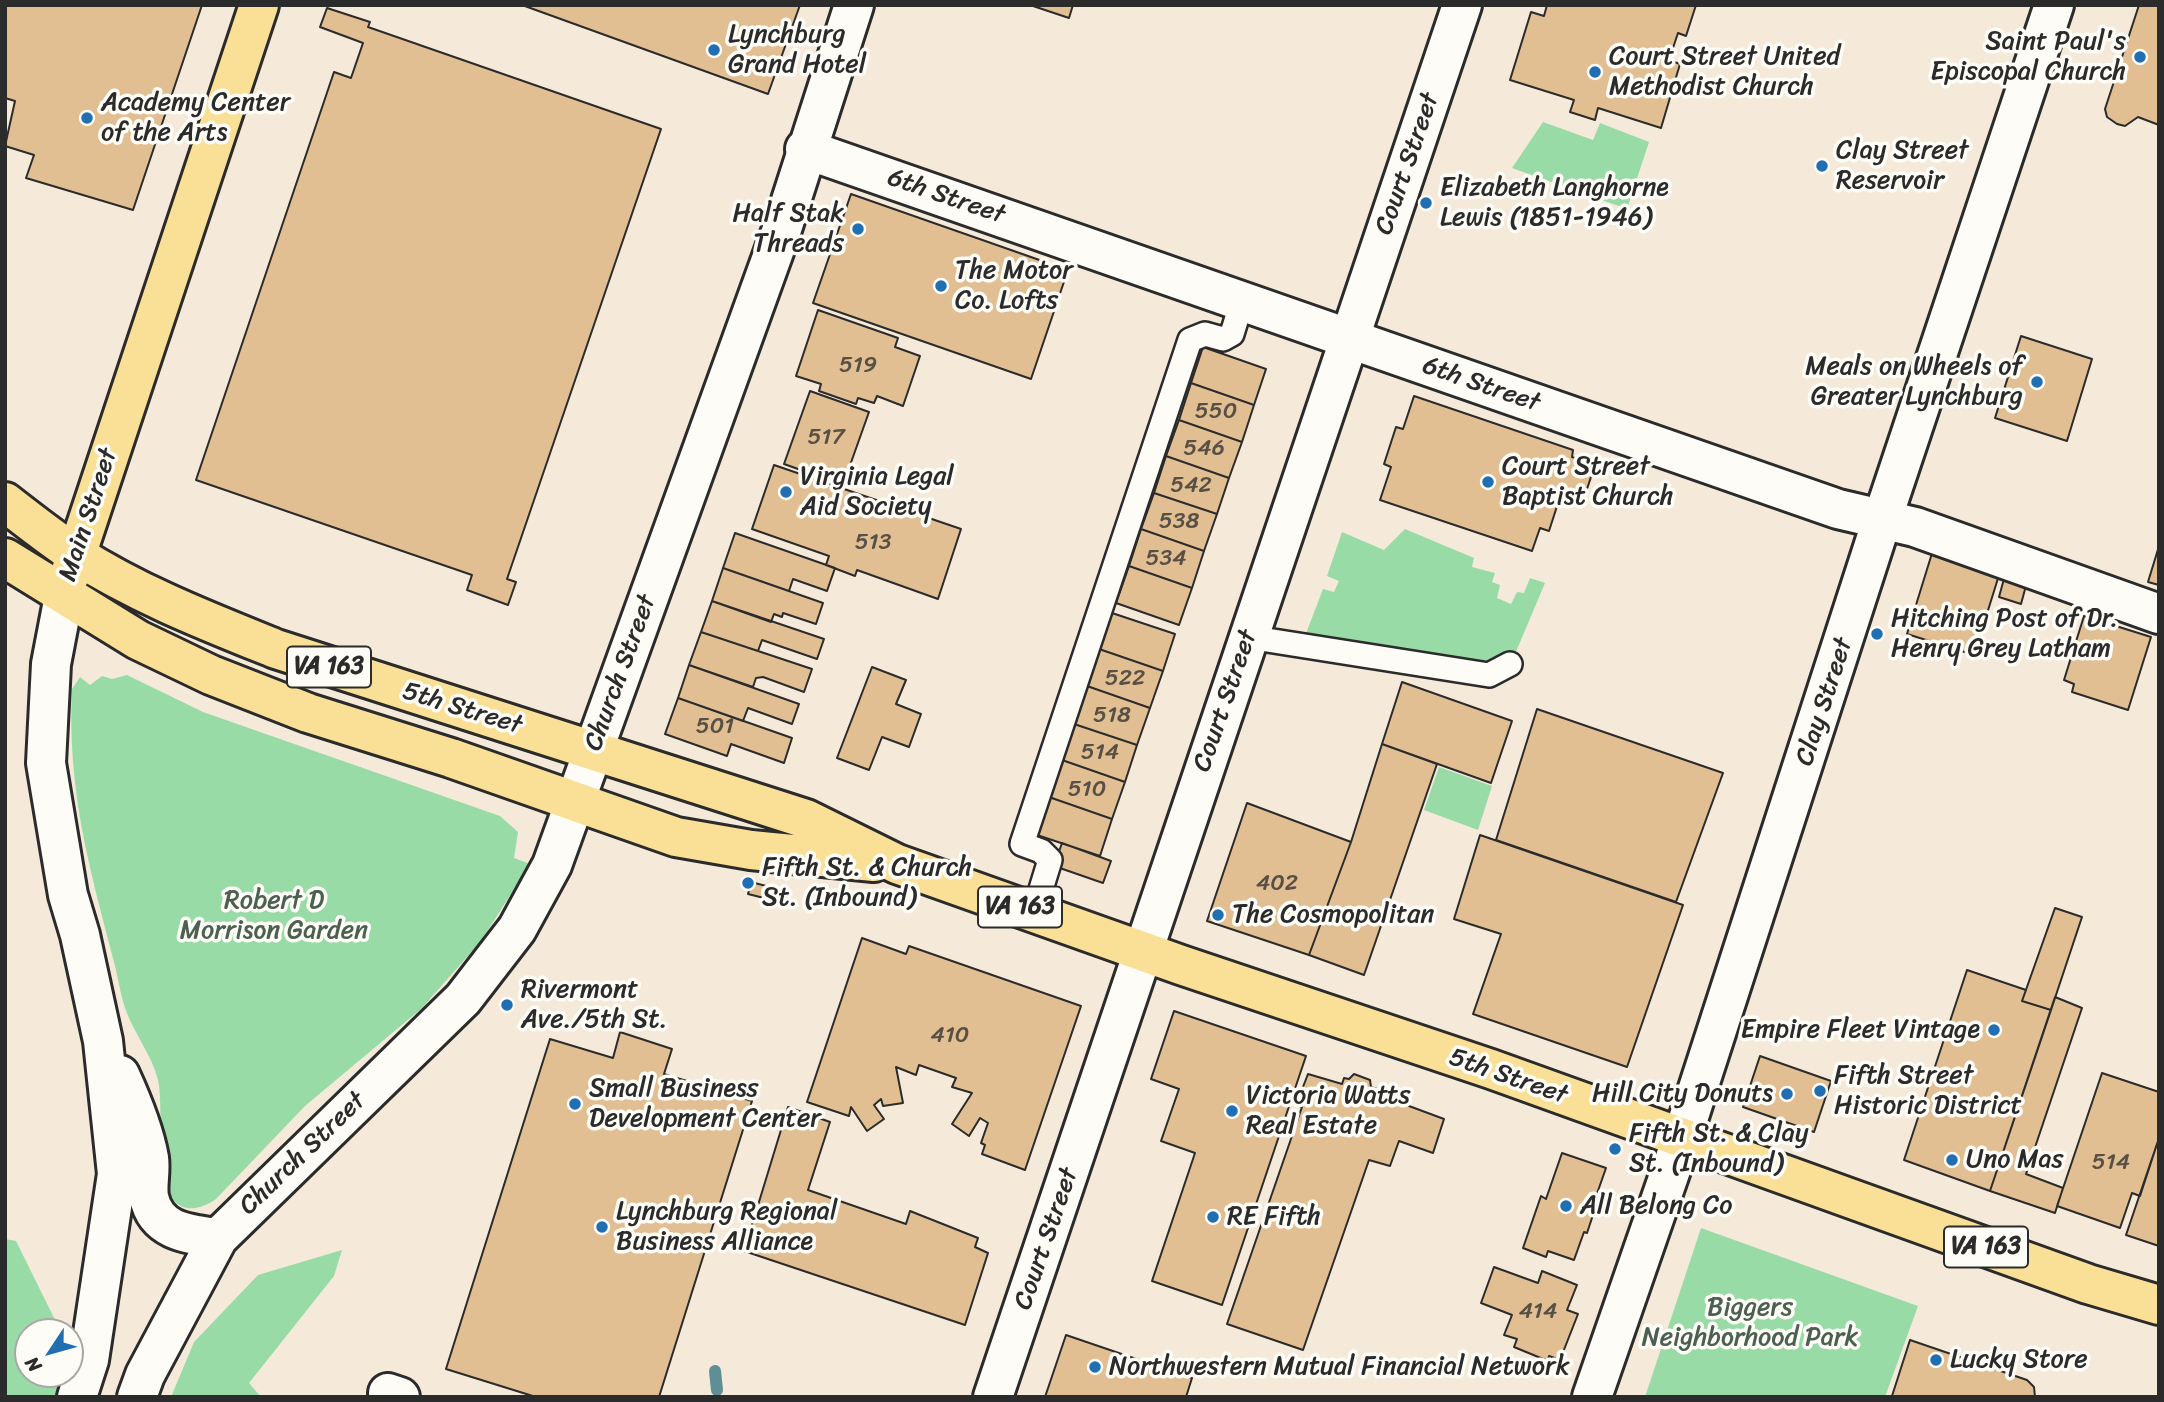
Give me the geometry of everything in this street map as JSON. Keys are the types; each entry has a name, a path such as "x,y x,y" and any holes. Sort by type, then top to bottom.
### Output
{"main road":[{"name":"Main Street","path":"64,596 259,5"},
{"name":"5th Street","path":"5,502 77,554 203,620 276,649 806,819 897,864 1682,1138 2088,1284 2159,1305"},
{"name":"5th Street","path":"5,558 138,640 223,680 308,713 450,758 676,837 751,850 897,864"}],"street":[{"name":"Church Street","path":"141,1386 218,1238 463,999 517,929 552,865 781,232 805,149 854,5"},
{"name":"Court Street","path":"993,1397 1462,5"},
{"name":"Clay Street","path":"1592,1397 1682,1138 1882,520 2054,5"},
{"name":"6th Street","path":"805,149 1242,301 1349,341 1838,509 1915,527 2159,614"},
{"name":"Main Street","path":"64,596 51,664 46,762 68,895 80,935 103,1041"},
{"path":"103,1041 132,1100 149,1158 149,1199 163,1223 178,1233 218,1238"},
{"path":"77,1397 89,1360 117,1174 103,1041"}],"lane":[{"path":"1034,912 1050,860 1041,851 1022,844 1190,340 1205,334 1223,339 1232,334 1242,301"},
{"path":"1248,637 1489,675 1510,664"}],"green space":[{"path":"1543,122 1593,140 1600,123 1649,142 1627,209 1512,168"},
{"path":"1405,529 1474,558 1472,567 1495,573 1492,582 1500,585 1497,598 1511,604 1517,592 1524,593 1530,578 1545,583 1507,673 1305,636 1323,589 1334,592 1339,581 1327,576 1342,532 1384,550"},
{"name":"Robert D Morrison Garden","path":"127,675 203,712 500,816 518,832 514,858 530,864 481,941 422,1008 305,1106 216,1199 195,1208 178,1204 167,1191 162,1161 158,1080 123,1002 88,860 76,794 71,726 72,689 80,677 90,685 102,676 112,679"},
{"path":"1439,767 1492,786 1478,830 1424,810"},
{"name":"Biggers Neighborhood Park","path":"1701,1228 1918,1306 1885,1397 1645,1397"},
{"path":"5,1239 16,1241 54,1318 14,1318 14,1388 71,1388 86,1397 5,1397"},
{"path":"342,1250 334,1276 249,1383 261,1397 171,1397 194,1342 258,1275"}],"building":[{"name":"Academy Center of the Arts","path":"5,5 202,5 133,210 26,178 34,155 5,146 15,101 5,98"},
{"name":"Lynchburg Grand Hotel","path":"522,5 800,5 768,94"},
{"path":"1030,5 1073,5 1069,18"},
{"name":"Court Street United Methodist Church","path":"1547,5 1696,5 1686,36 1678,33 1669,60 1680,64 1661,128 1598,108 1595,120 1570,112 1574,100 1510,80 1531,12 1544,16"},
{"name":"Saint Paul's Episcopal Church","path":"2139,5 2159,5 2159,125 2138,117 2125,126 2107,117 2105,109"},
{"path":"327,8 370,22 368,27 661,129 507,579 516,582 508,605 467,590 472,575 196,480 334,72 351,78 363,43 320,27"},
{"name":"The Motor Co. Lofts","path":"851,194 1068,270 1031,379 813,303"},
{"path":"818,310 898,338 895,347 920,356 903,406 877,396 874,403 858,398 856,404 819,391 821,384 796,376"},
{"path":"2021,336 2092,359 2067,441 1995,418"},
{"path":"1203,347 1266,369 1254,405 1191,383"},
{"path":"1191,383 1254,405 1242,442 1179,420"},
{"path":"810,391 869,412 843,485 784,464"},
{"name":"Court Street Baptist Church","path":"1414,396 1573,450 1572,457 1595,465 1582,504 1560,497 1549,531 1540,528 1532,551 1380,500 1391,467 1384,464 1396,427 1403,429"},
{"path":"1179,420 1242,442 1229,478 1166,456"},
{"path":"1166,456 1229,478 1217,514 1154,493"},
{"path":"774,465 961,529 938,599 857,570 855,576 826,565 829,556 752,529"},
{"path":"1154,493 1217,514 1204,551 1141,529"},
{"path":"1141,529 1204,551 1192,588 1129,566"},
{"path":"735,533 835,568 827,591 793,579 789,591 723,568"},
{"path":"2159,546 2159,585 2148,582"},
{"path":"1933,550 2000,572 1974,655 1907,634"},
{"path":"1129,566 1192,588 1179,625 1116,603"},
{"path":"723,568 823,603 816,624 783,613 782,617 774,614 771,622 712,601"},
{"path":"2005,575 2027,582 2021,604 1999,597"},
{"path":"712,601 824,639 817,659 762,640 758,651 701,632"},
{"path":"1112,613 1175,634 1163,671 1099,649"},
{"path":"2084,616 2151,637 2128,710 2072,692 2074,684 2064,680"},
{"path":"701,632 812,669 804,692 763,677 756,678 753,687 689,665"},
{"path":"1099,649 1163,671 1150,708 1087,686"},
{"path":"689,665 799,704 792,724 748,708 743,721 678,698"},
{"path":"872,667 906,680 896,704 921,714 909,747 882,737 869,770 837,758"},
{"path":"1402,682 1512,721 1491,783 1382,744"},
{"path":"1087,686 1150,708 1137,745 1074,724"},
{"path":"678,698 792,738 784,763 731,744 727,756 665,734"},
{"path":"1537,709 1723,773 1676,902 1496,840"},
{"path":"1074,724 1137,745 1125,782 1062,760"},
{"path":"1382,744 1437,764 1364,975 1309,955 1351,842"},
{"path":"1062,760 1125,782 1112,819 1049,797"},
{"path":"1049,797 1112,819 1100,856 1037,835"},
{"path":"1247,803 1351,842 1309,955 1207,921"},
{"path":"1480,835 1683,905 1627,1067 1473,1014 1501,934 1454,919"},
{"path":"1062,843 1111,861 1103,883 1054,866"},
{"path":"751,882 770,887 768,899 748,894"},
{"path":"2055,908 2082,917 2051,1010 2022,1001"},
{"path":"862,938 906,954 909,946 1081,1006 1025,1170 982,1154 985,1145 981,1143 988,1123 980,1118 969,1136 952,1124 972,1093 952,1087 956,1078 919,1065 916,1075 896,1067 903,1103 883,1106 881,1099 874,1105 884,1119 867,1131 851,1107 849,1116 807,1102"},
{"path":"1967,970 2026,990 2022,1001 2051,1010 1990,1191 1904,1160"},
{"path":"2055,997 2082,1008 2026,1174 2063,1188 2055,1213 1990,1191"},
{"name":"RE Fifth","path":"1174,1011 1306,1056 1222,1305 1152,1281 1195,1153 1161,1141 1179,1089 1151,1079"},
{"name":"Lynchburg Regional Business Alliance","path":"620,1032 672,1049 664,1074 752,1101 659,1397 536,1397 446,1369 550,1039 613,1058"},
{"name":"Hill City Donuts","path":"1760,1056 1831,1081 1814,1132 1743,1107"},
{"path":"2102,1073 2159,1092 2159,1138 2140,1196 2132,1193 2120,1228 2057,1206"},
{"path":"1308,1074 1342,1084 1344,1078 1349,1079 1354,1074 1370,1080 1371,1087 1386,1092 1392,1088 1406,1093 1409,1106 1444,1119 1433,1153 1399,1141 1390,1166 1369,1160 1303,1350 1227,1324 1302,1107 1296,1105"},
{"path":"788,1107 830,1122 808,1190 906,1224 910,1211 978,1238 975,1247 988,1253 965,1325 744,1251"},
{"path":"2159,1138 2159,1246 2126,1235"},
{"name":"All Belong Co","path":"1562,1153 1606,1168 1587,1233 1584,1232 1574,1260 1548,1251 1546,1257 1523,1248 1541,1196 1546,1199"},
{"path":"1494,1267 1538,1283 1542,1271 1577,1285 1567,1310 1578,1314 1560,1360 1549,1356 1548,1361 1514,1347 1517,1339 1504,1335 1512,1315 1481,1303"},
{"path":"1066,1335 1192,1378 1186,1397 1045,1397"},
{"name":"Lucky Store","path":"1910,1340 2027,1380 2034,1387 2035,1397 1892,1396"}],"waterway":[{"path":"715,1371 717,1390"}],"place":[{"name":"Lynchburg Grand Hotel","path":"714,50"},
{"name":"Saint Paul's Episcopal Church","path":"2140,57"},
{"name":"Court Street United Methodist Church","path":"1595,72"},
{"name":"Academy Center of the Arts","path":"87,118"},
{"name":"Clay Street Reservoir","path":"1822,166"},
{"name":"Elizabeth Langhorne Lewis (1851-1946)","path":"1426,203"},
{"name":"Half Stak Threads","path":"858,229"},
{"name":"The Motor Co. Lofts","path":"941,286"},
{"name":"Meals on Wheels of Greater Lynchburg","path":"2037,382"},
{"name":"Court Street Baptist Church","path":"1488,482"},
{"name":"Virginia Legal Aid Society","path":"786,492"},
{"name":"Hitching Post of Dr. Henry Grey Latham","path":"1877,634"},
{"name":"Fifth St. & Church St. (Inbound)","path":"748,883"},
{"name":"The Cosmopolitan","path":"1218,915"},
{"name":"Rivermont Ave./5th St.","path":"507,1005"},
{"name":"Empire Fleet Vintage","path":"1994,1030"},
{"name":"Fifth Street Historic District","path":"1820,1091"},
{"name":"Hill City Donuts","path":"1787,1094"},
{"name":"Small Business Development Center","path":"575,1104"},
{"name":"Victoria Watts Real Estate","path":"1232,1111"},
{"name":"Fifth St. & Clay St. (Inbound)","path":"1615,1149"},
{"name":"Uno Mas","path":"1952,1160"},
{"name":"All Belong Co","path":"1566,1206"},
{"name":"RE Fifth","path":"1213,1217"},
{"name":"Lynchburg Regional Business Alliance","path":"602,1227"},
{"name":"Lucky Store","path":"1936,1360"},
{"name":"Northwestern Mutual Financial Network","path":"1095,1367"}]}
